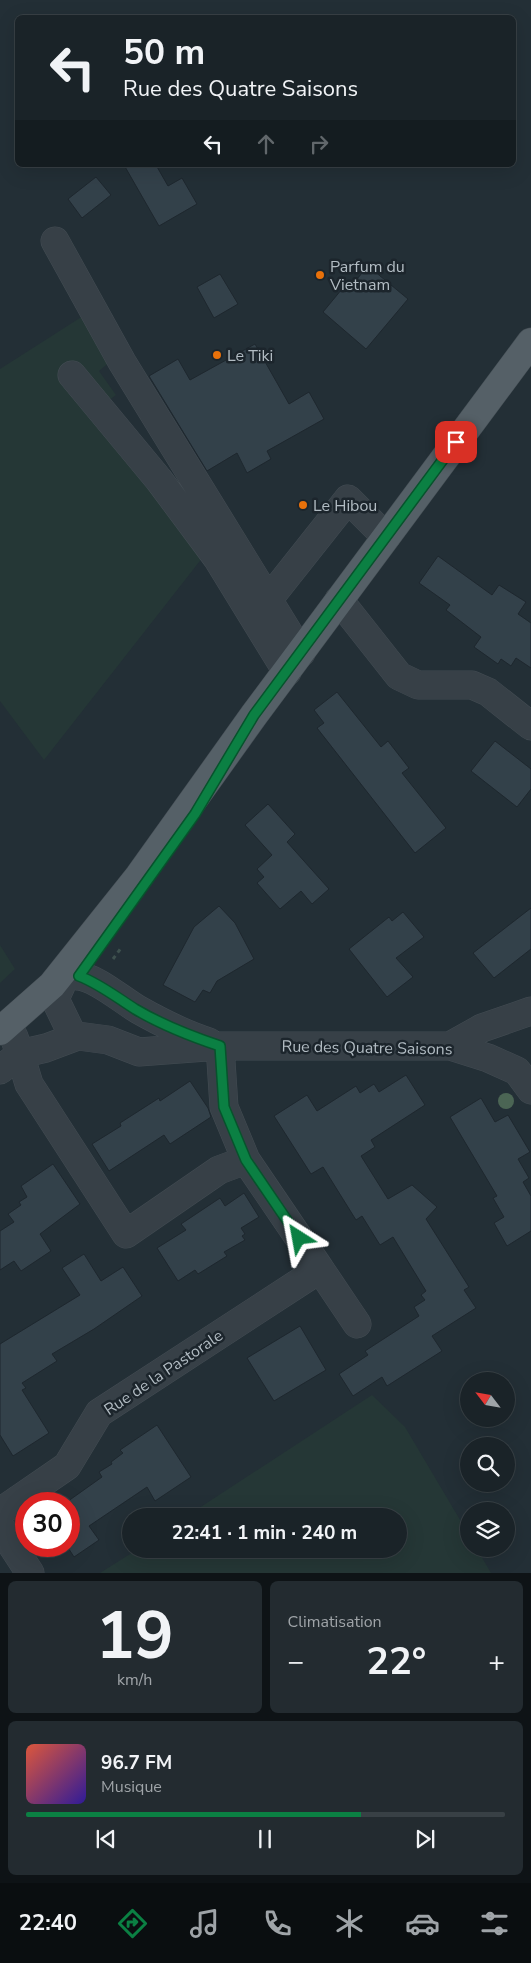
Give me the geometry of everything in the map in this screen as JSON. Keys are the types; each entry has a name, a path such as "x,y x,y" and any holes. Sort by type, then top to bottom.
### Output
{"main road":[{"path":"63,984 254,715 531,342"},
{"path":"9,1043 63,984 195,814 254,715"}],"street":[{"path":"55,241 122,362 268,600 294,662"},
{"path":"72,375 159,480 294,662"},
{"path":"268,600 348,499 386,537"},
{"path":"339,600 399,676 418,685 472,685 488,692 531,726"},
{"name":"Rue des Quatre Saisons","path":"63,984 98,983 136,1009 175,1031 220,1046"},
{"path":"63,984 71,1032 78,1036"},
{"path":"450,1046 482,1028 531,1011"},
{"path":"9,1043 46,1048 78,1036"},
{"name":"Rue des Quatre Saisons","path":"78,1036 108,1040 139,1052 220,1046 402,1044 450,1046 488,1058 517,1071 531,1090"},
{"path":"0,1070 9,1043"},
{"path":"9,1043 29,1084 126,1234 219,1170 246,1160"},
{"path":"220,1046 224,1107 246,1160 357,1324"},
{"name":"Rue de la Pastorale","path":"0,1512 67,1466 100,1413 320,1269"},
{"path":"0,1527 30,1573"}],"shaded area":[{"path":"83,316 111,361 99,371 116,395 97,409 203,557 44,760 0,701 0,369"},
{"path":"0,945 15,969 0,983"},
{"path":"372,1395 405,1427 460,1520 460,1557 482,1557 491,1573 100,1573 124,1558 407,1558 407,1508 199,1508"}],"building":[{"path":"125,167 157,167 168,186 182,178 197,204 159,226"},
{"path":"96,177 111,195 82,218 68,199"},
{"path":"368,266 408,299 366,349 323,312 342,289 346,292"},
{"path":"220,274 238,304 214,318 197,287"},
{"path":"255,344 289,404 309,392 324,419 267,451 271,459 247,473 237,453 207,471 149,376 178,359 190,380"},
{"path":"438,556 492,595 499,585 526,602 518,614 531,623 531,668 516,658 511,666 501,659 498,664 474,647 481,637 446,610 450,605 419,583"},
{"path":"337,692 381,747 388,741 409,768 402,773 446,828 415,853 317,728 324,723 314,710"},
{"path":"495,741 531,769 531,789 517,807 471,771"},
{"path":"268,804 295,834 287,842 329,889 312,904 301,891 280,909 257,883 264,877 257,869 272,855 245,825"},
{"path":"219,906 235,923 254,959 217,981 210,993 203,990 195,1002 163,985 194,927"},
{"path":"531,908 531,949 494,978 473,953"},
{"path":"403,912 424,937 396,958 413,977 387,997 349,949 389,917 392,921"},
{"path":"406,1075 425,1105 371,1140 375,1147 361,1156 388,1199 412,1185 437,1207 426,1219 469,1287 464,1290 476,1308 432,1336 442,1351 387,1386 382,1377 353,1396 339,1374 368,1355 365,1351 419,1316 414,1307 425,1300 421,1295 426,1291 393,1237 380,1245 362,1216 356,1220 323,1167 311,1174 274,1116 307,1095 317,1111 356,1086 360,1093 374,1084 379,1092"},
{"path":"190,1081 208,1108 211,1117 170,1144 164,1135 109,1171 92,1144 121,1126 120,1123 159,1098 160,1101"},
{"path":"481,1098 495,1122 508,1115 530,1152 518,1159 529,1178 523,1182 531,1196 531,1231 507,1246 494,1223 504,1217 493,1198 497,1196 450,1117"},
{"path":"53,1164 80,1204 40,1234 51,1251 21,1271 14,1261 0,1270 0,1231 14,1222 8,1214 21,1205 19,1202 27,1197 21,1186"},
{"path":"244,1193 259,1217 241,1228 245,1234 242,1236 245,1240 224,1252 227,1256 198,1274 195,1270 178,1281 157,1248 186,1230 181,1224 220,1198 225,1206"},
{"path":"84,1254 101,1281 123,1267 142,1296 94,1329 52,1354 57,1361 22,1383 26,1388 22,1390 49,1433 13,1456 0,1435 0,1344 80,1295 62,1268"},
{"path":"300,1326 326,1370 274,1401 247,1358"},
{"path":"157,1425 191,1477 155,1501 147,1487 89,1526 99,1540 80,1553 80,1493 102,1477 99,1472 112,1464 111,1462 123,1453 120,1450"}],"place":[{"name":"Parfum du Vietnam","path":"320,275"},
{"name":"Le Tiki","path":"217,355"},
{"name":"Le Hibou","path":"303,505"}],"route":[{"path":"299,1238 246,1160 224,1107 220,1046 175,1031 136,1009 98,983 79,976 195,814 254,715 456,442"}]}
